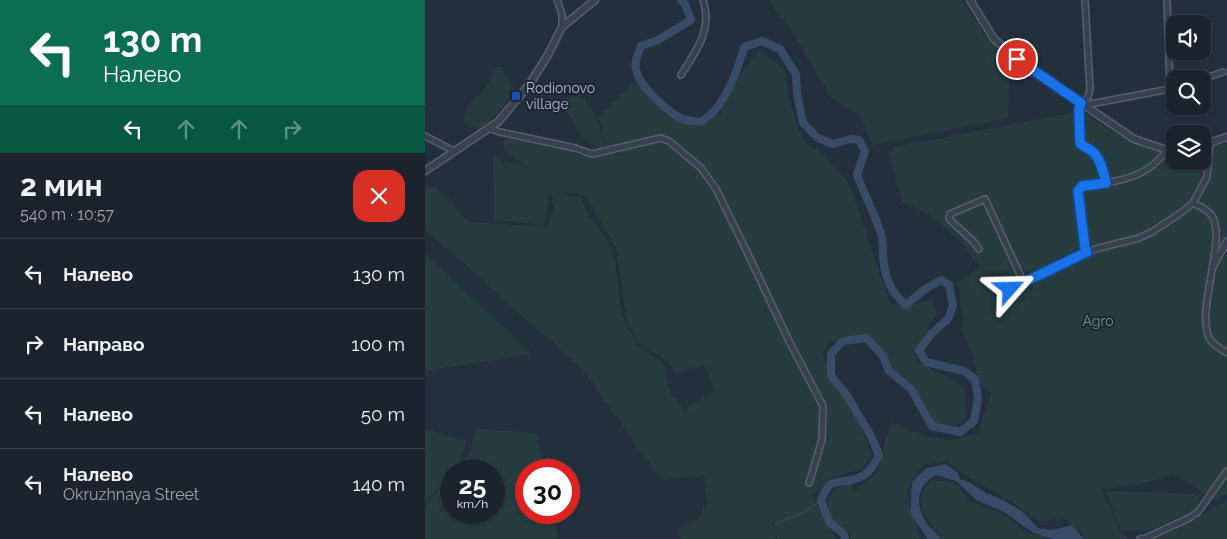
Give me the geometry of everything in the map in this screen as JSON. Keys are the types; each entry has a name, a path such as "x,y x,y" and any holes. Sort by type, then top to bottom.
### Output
{"street":[{"path":"557,0 562,14 562,27"},
{"path":"425,171 488,128 510,110 529,86 562,27 595,0"},
{"path":"681,76 702,41 705,31 707,14 703,0"},
{"path":"970,0 994,39 1028,66 1134,139 1166,150"},
{"path":"1085,0 1090,90 1079,109 1080,143 1081,146 1093,151 1099,160 1106,183"},
{"path":"1167,0 1172,70"},
{"path":"1211,76 1223,72"},
{"path":"1083,104 1166,89"},
{"path":"488,128 575,148 592,154 661,138 669,140 701,168 719,195 789,341 823,406 822,440 809,482"},
{"path":"425,136 454,151"},
{"path":"1211,143 1227,137"},
{"path":"1087,252 1078,191 1082,186 1106,183 1144,173 1158,162 1166,151"},
{"path":"1010,289 1087,252 1107,245 1139,238 1151,232 1193,203 1207,177 1208,170"},
{"path":"979,249 949,219 949,216 985,199 1024,283"},
{"path":"1193,203 1201,206 1211,215 1215,225 1206,313 1209,338 1218,347 1227,352"},
{"path":"1211,272 1227,241"},
{"path":"1140,539 1189,518 1198,512 1227,472"}],"green space":[{"path":"768,0 962,0 990,43 1009,59 1008,118 873,145 860,115 844,107 830,96 791,30"},
{"path":"759,49 785,70 788,97 804,142 820,152 850,185 890,304 917,303 933,299 936,315 915,350 917,361 965,387 966,417 955,428 935,424 921,404 892,372 868,335 828,342 823,355 856,415 872,455 862,469 832,477 813,495 836,539 777,539 776,536 774,539 682,539 677,529 696,520 707,504 704,475 662,480 584,371 425,229 425,187 436,187 450,200 468,222 547,226 554,209 551,192 549,192 545,225 494,220 493,158 529,168 504,150 504,138 568,149 580,156 599,149 581,136 560,100 580,95 598,118 604,146 602,147 605,147 599,117 630,86 638,84 665,114 700,128 720,114 739,76","holes":["555,193 578,193 590,202 616,248 627,323 640,345 669,362 676,373 704,365 715,390 685,408 690,417 671,394 663,362 638,346 622,317 615,259 608,241 588,215 582,197"]},
{"path":"497,67 500,67 514,87 515,92 491,120 480,128 466,126 464,115 466,110 485,89"},
{"name":"Agro","path":"1081,111 1114,132 1138,144 1166,154 1166,170 1211,170 1211,147 1227,143 1227,494 1216,501 1174,474 1142,484 1101,489 1120,530 1128,539 1085,539 1080,531 1064,519 1037,521 1015,504 965,475 948,462 925,464 914,476 907,493 920,539 850,539 851,532 832,521 827,501 836,489 851,483 854,492 878,471 890,422 927,437 952,440 977,434 991,393 979,383 974,358 962,331 963,321 958,282 980,268 960,240 929,215 902,202 889,153 895,147"},
{"path":"425,253 532,354 425,371"},
{"path":"425,429 466,441 460,459 440,459 440,485 425,504"},
{"path":"476,429 536,433 542,459 515,459 515,524 555,524 558,539 425,539 425,506 440,488 440,524 505,524 505,459 464,459 470,452"},
{"path":"930,481 948,481 957,484 970,502 1000,512 1027,532 1051,539 942,539 927,518 922,504 924,489"},
{"path":"1105,491 1201,494 1196,509 1179,518 1146,531 1122,531"},
{"path":"1227,500 1227,539 1155,539 1197,518"}],"water":[{"path":"945,464 957,472 960,479 969,482 1023,512 1038,528 1052,530 1072,525 1084,539 1055,539 1042,536 1029,530 1004,512 976,500 956,481 936,475 925,484 919,501 925,521 941,539 928,539 911,515 912,482 925,469"}],"waterway":[{"path":"681,0 685,4 691,20 658,40 641,46 636,66 638,76 648,91 663,106 679,117 685,120 701,122 721,102 736,72 744,47 762,41 780,49 796,74 797,94 803,123 818,138 833,144 851,139 859,140 865,151 857,175 880,229 885,271 889,284 896,295 906,305 925,289 941,280 949,285 953,306 948,319 932,333 919,350 926,362 964,371 975,379 978,398 974,421 960,432 932,426 911,389 889,371 883,356 866,338 843,341 831,354 831,376 846,394 871,436 879,455 868,472 858,478 835,482 824,493 821,501 830,523 844,534 845,539"},
{"path":"775,524 804,512 821,501"}],"place":[{"name":"Rodionovo village","path":"516,96"}],"route":[{"path":"1010,289 1087,252 1078,191 1082,186 1106,183 1099,160 1093,151 1081,146 1080,143 1078,136 1081,103 1017,59"}]}
